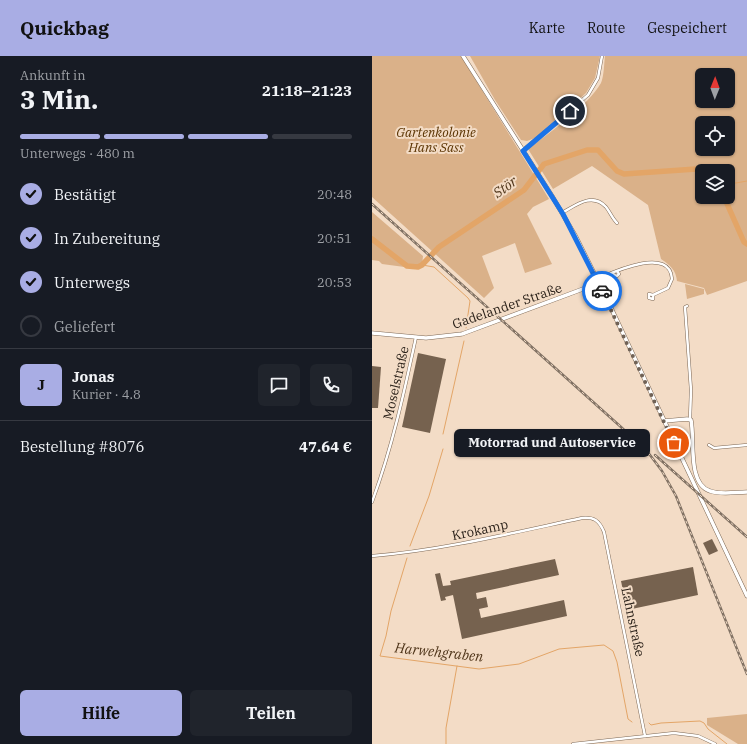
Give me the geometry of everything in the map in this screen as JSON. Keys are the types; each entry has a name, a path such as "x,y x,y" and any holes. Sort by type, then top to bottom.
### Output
{"street":[{"path":"463,56 562,213 597,279 747,596"},
{"path":"523,151 588,95 598,78 602,56"},
{"path":"562,213 584,201 593,200 606,208 617,223"},
{"path":"597,279 632,266 654,262 662,265 671,274 672,283 667,289 653,295"},
{"name":"Gadelander Straße","path":"372,333 416,337 445,337 473,331 599,283"},
{"path":"687,306 685,307 691,390 690,420 692,421 695,470 698,480 702,486 709,491 747,492"},
{"name":"Moselstraße","path":"372,502 396,429 416,337"},
{"path":"664,421 690,420"},
{"path":"709,445 714,448 747,445"},
{"name":"Krokamp","path":"372,556 434,549 591,518"},
{"name":"Lahnstraße","path":"591,518 599,522 604,532 645,736"},
{"path":"573,744 686,733 698,736 715,744"}],"green space":[{"name":"Gartenkolonie Hans Sass","path":"372,56 461,56 549,199 533,207 527,214 552,264 525,273 515,243 482,256 494,288 484,298 372,197"},
{"path":"470,56 600,56 595,78 586,93 535,138 527,141 521,140 495,100"},
{"path":"605,56 747,56 747,281 707,295 704,288 677,281 672,268 661,259 648,205 592,166 553,189 528,149 568,119 587,101 601,83"},
{"path":"372,212 423,256 422,265 412,268 382,264 379,261 372,260"},
{"path":"685,284 704,289 704,294 687,299"},
{"path":"747,714 747,744 738,744 707,725 707,718"}],"building":[{"path":"418,353 446,359 430,433 402,427"},
{"path":"372,366 381,367 378,408 372,408"},
{"path":"664,437 670,451 663,454 657,441"},
{"path":"712,539 718,551 709,555 703,543"},
{"path":"555,559 559,575 476,593 477,599 486,597 488,607 479,609 481,618 564,600 567,616 462,639 453,595 445,597 446,600 441,601 435,574 440,573 443,586 451,585 450,581"},
{"path":"693,567 698,595 627,610 621,581"}],"waterway":[{"name":"Stör","path":"372,239 407,266 418,267 422,265 439,247 524,190 544,164 587,150 598,150 617,171 624,174 695,169"},
{"path":"735,183 747,181"},
{"name":"Stör","path":"727,204 744,242 747,244"},
{"name":"Harwehgraben","path":"422,265 434,267 468,298 470,301 466,328"},
{"name":"Harwehgraben","path":"443,434 464,341"},
{"name":"Harwehgraben","path":"410,546 429,496 443,449"},
{"name":"Harwehgraben","path":"407,558 391,611 380,656 479,669 519,664 559,649 604,645 613,651 617,662 628,719 632,722"},
{"path":"446,744 446,728 457,666"},
{"name":"Harwehgraben","path":"649,723 651,725 700,721 727,744"}],"railway":[{"path":"372,204 621,427 650,455 662,471 676,496 747,674"},
{"path":"655,455 747,537"}],"way so far":[{"path":"602,291 674,443"}],"place":[{"name":"Motorrad und Autoservice","path":"674,443"}],"route":[{"path":"570,111 523,151 546,186 576,237 602,291"}]}
